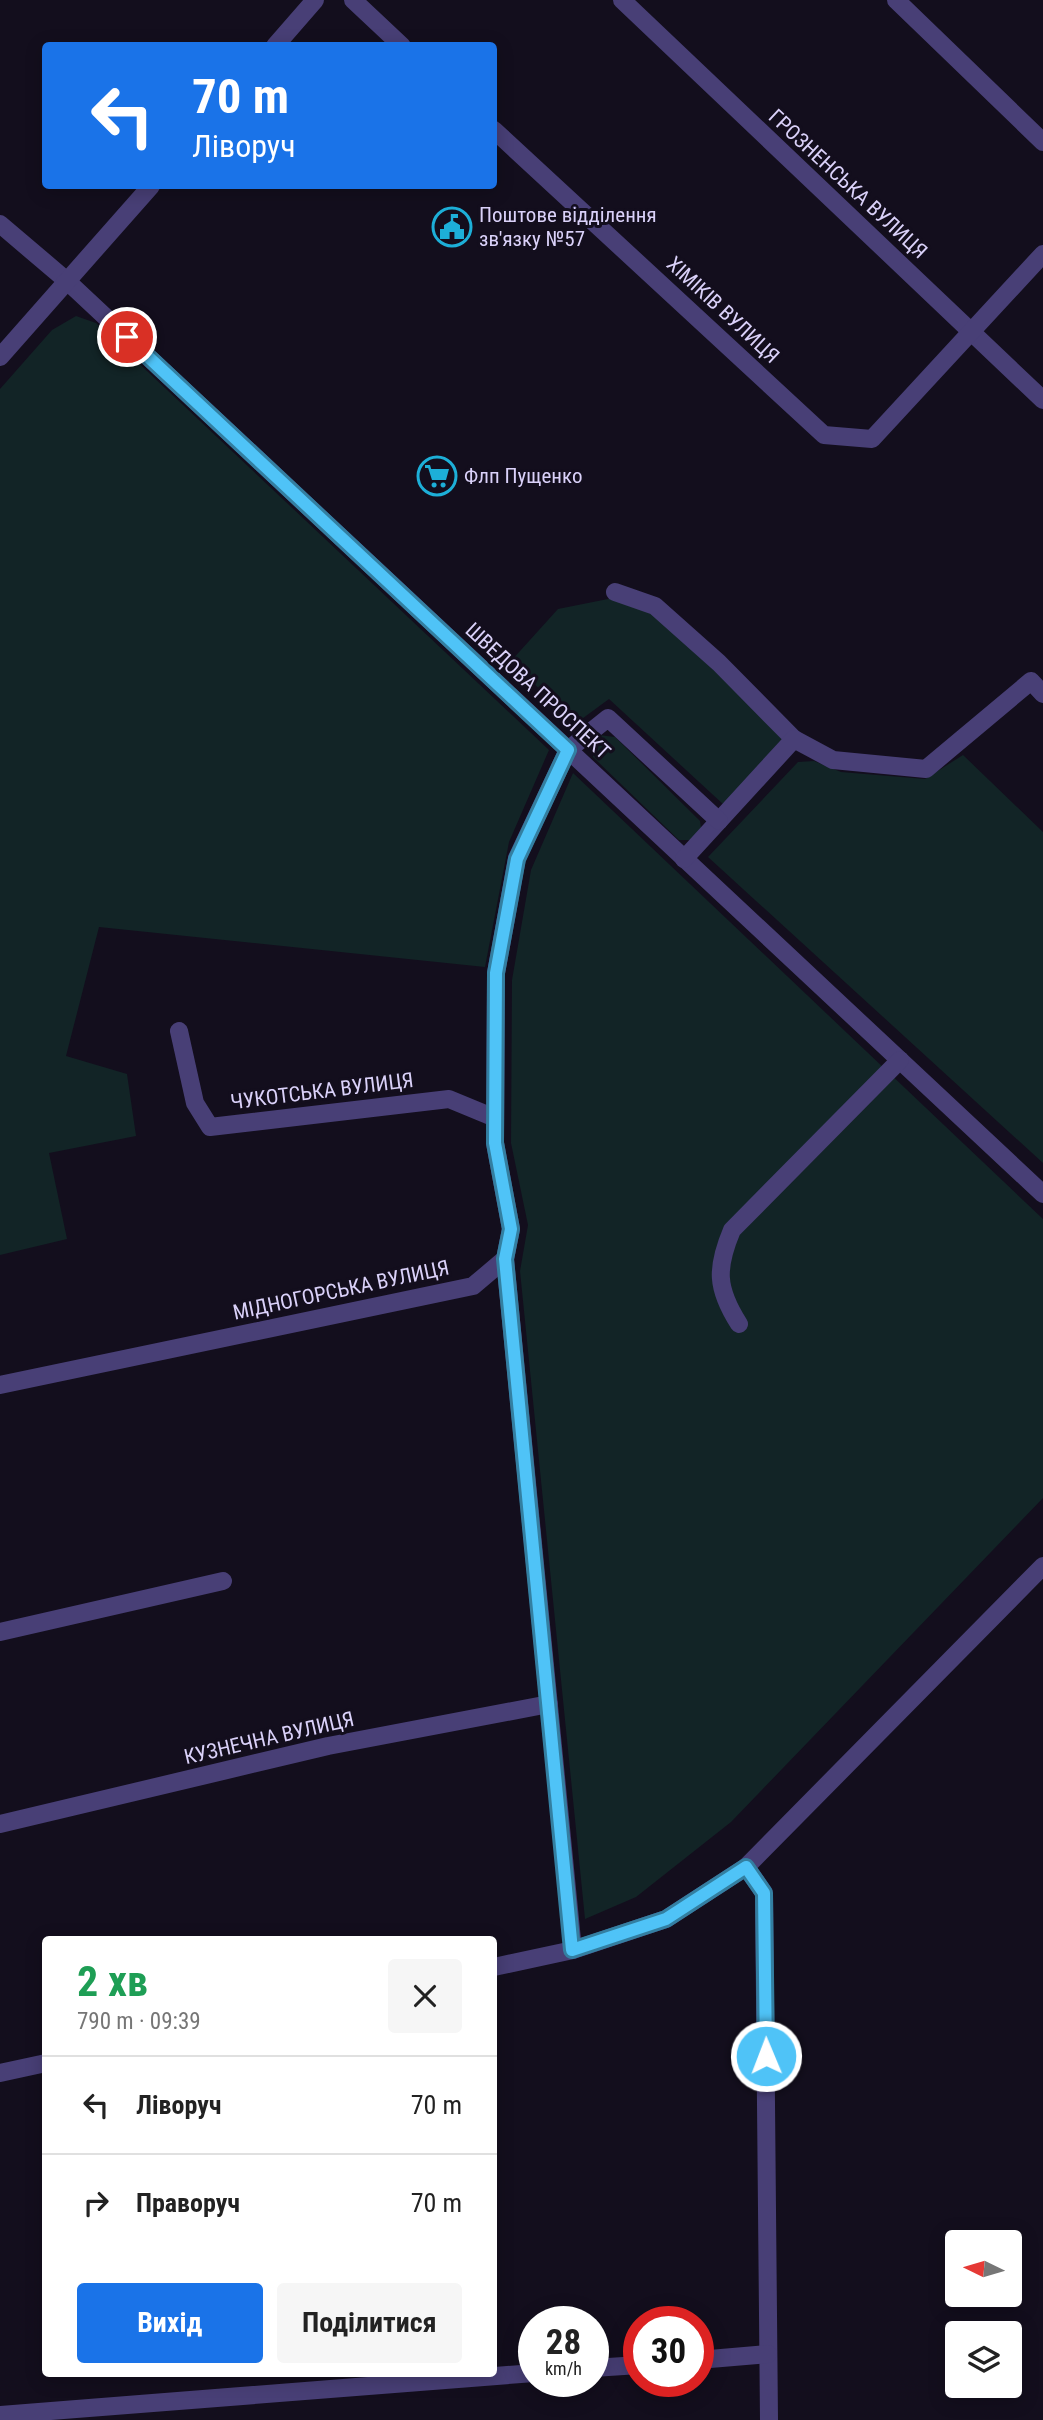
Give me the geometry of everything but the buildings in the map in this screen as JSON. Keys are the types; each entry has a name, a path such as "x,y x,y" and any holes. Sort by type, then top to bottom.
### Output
{"street":[{"path":"278,42 315,0"},
{"path":"353,0 398,42"},
{"name":"ГРОЗНЕНСЬКА ВУЛИЦЯ","path":"622,0 1043,400"},
{"path":"896,0 1043,142"},
{"name":"ХІМІКІВ ВУЛИЦЯ","path":"497,133 824,435 872,439 971,332"},
{"path":"0,358 148,189"},
{"name":"ШВЕДОВА ПРОСПЕКТ","path":"0,224 66,281 1043,1194"},
{"path":"971,332 1043,254"},
{"path":"615,592 655,606 719,663 794,739 833,760 926,769 1031,681 1043,694"},
{"path":"572,1950 505,1259 511,1229 495,1143 496,973 517,859 568,750 608,718 719,821"},
{"path":"684,859 794,739"},
{"name":"ЧУКОТСЬКА ВУЛИЦЯ","path":"179,1031 195,1103 210,1128 449,1099 495,1118"},
{"path":"739,1324 724,1295 719,1274 721,1256 732,1230 900,1060"},
{"name":"МІДНОГОРСЬКА ВУЛИЦЯ","path":"0,1385 473,1286 505,1259"},
{"path":"497,1966 572,1950 666,1919 746,1867 1043,1566"},
{"path":"0,1632 223,1581"},
{"name":"КУЗНЕЧНА ВУЛИЦЯ","path":"0,1824 328,1746 550,1704"},
{"path":"746,1867 764,1893 769,2420"},
{"path":"0,2073 42,2064"},
{"path":"714,2359 768,2354"},
{"path":"497,2376 518,2374"},
{"path":"0,2415 483,2377"}],"shaded area":[{"path":"76,316 96,323 549,750 509,842 485,967 99,927 66,1056 127,1074 136,1136 49,1153 67,1239 0,1255 0,389 52,330"},
{"path":"619,599 652,613 781,732 782,739 724,805 609,699 575,724 511,661 558,609"},
{"path":"599,735 615,737 700,821 701,828 693,840 679,840 593,757 592,742"},
{"path":"963,755 1043,832 1043,1163 708,857 798,762 814,761 841,772 925,779"},
{"path":"573,773 1043,1219 1043,1498 731,1822 636,1897 585,1919 520,1271 528,1225 511,1143 512,980 531,870"}],"place":[{"name":"Поштове відділення зв'язку №57","path":"452,227"},
{"name":"Флп Пущенко","path":"437,476"}],"route":[{"path":"127,337 568,750 517,859 500,950 496,973 495,1143 511,1229 505,1259 572,1950 666,1919 746,1867 764,1893 766,2056"}]}
